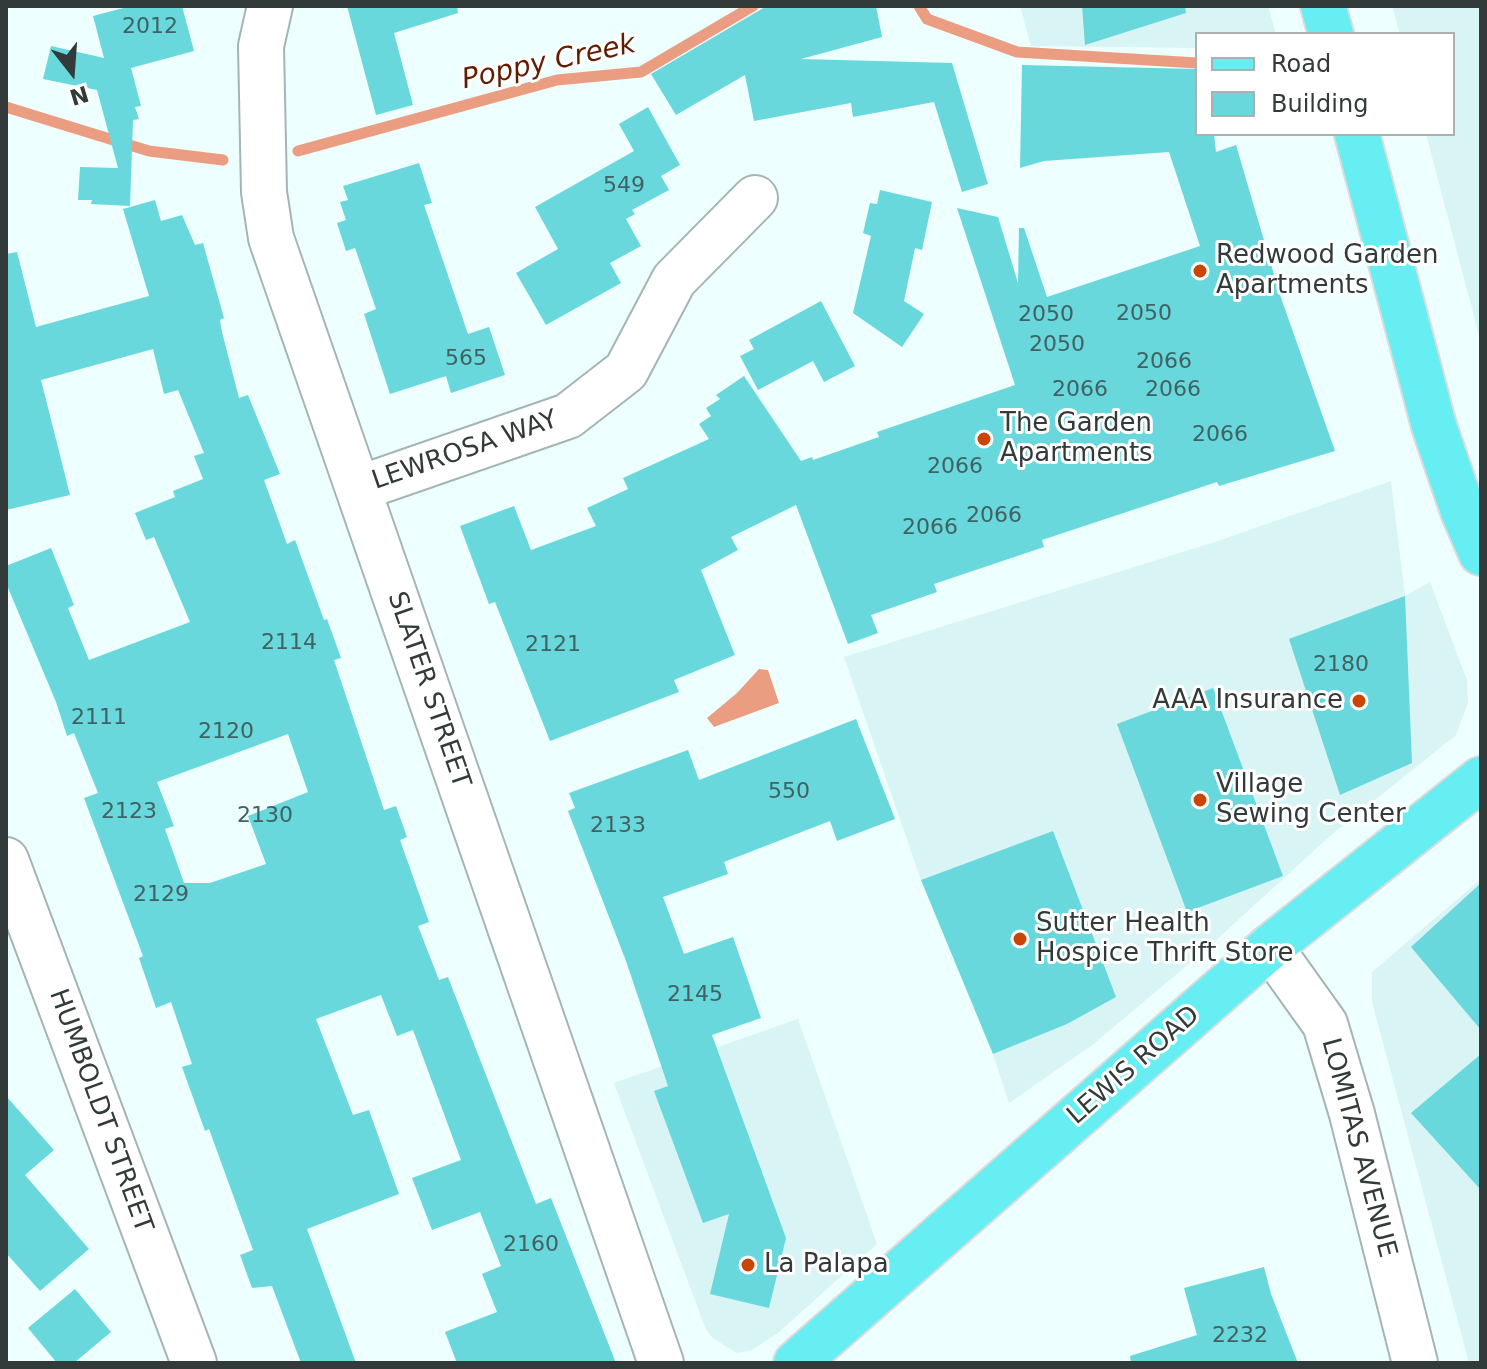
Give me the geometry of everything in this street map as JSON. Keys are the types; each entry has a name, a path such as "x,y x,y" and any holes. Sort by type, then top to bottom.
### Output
{"main road":[{"path":"1323,6 1330,32"},
{"path":"1358,136 1434,426 1481,553"},
{"name":"LEWIS ROAD","path":"796,1363 1270,947 1481,779"}],"street":[{"name":"SLATER STREET","path":"270,6 261,46 264,192 271,238 661,1363"},
{"name":"LEWROSA WAY","path":"360,488 568,416 626,371 674,280 755,198"},
{"name":"HUMBOLDT STREET","path":"6,860 194,1363"},
{"name":"LOMITAS AVENUE","path":"1270,947 1325,1024 1352,1114 1415,1363"}],"shaded area":[{"path":"1020,6 1268,6 1275,32 1195,32 1195,48 1031,46"},
{"path":"1392,6 1481,6 1481,343 1427,136 1455,136 1455,32 1399,32"},
{"path":"1391,481 1405,596 1430,582 1467,680 1468,703 1456,735 1330,836 1203,952 1091,1046 1009,1103 993,1054 921,880 844,657 1215,542"},
{"path":"759,669 768,670 779,703 714,727 707,718"},
{"path":"1481,879 1481,1363 1469,1363 1372,1002 1372,972"},
{"path":"798,1019 877,1244 778,1333 752,1350 737,1353 714,1339 706,1330 614,1083"}],"building":[{"path":"131,6 182,6 194,51 131,68 141,106 135,107 139,119 133,120 130,206 91,204 92,200 78,200 80,167 118,168 97,90 43,79 51,46 104,58 93,16"},
{"path":"347,6 457,6 458,13 394,33 413,105 376,115"},
{"path":"771,6 876,6 882,37 801,59 952,63 988,184 962,192 934,102 853,117 851,103 754,121 745,75 676,115 651,74"},
{"path":"1082,6 1185,6 1186,13 1085,45"},
{"path":"1022,65 1195,69 1195,136 1214,136 1216,152 1236,145 1280,295 1335,451 1219,486 1217,482 1042,540 1044,547 934,584 937,592 871,615 878,633 848,644 796,505 731,537 738,550 701,570 735,655 674,680 679,692 550,741 495,602 489,604 460,526 514,506 531,550 596,526 587,508 628,489 623,478 709,439 699,424 711,416 706,408 720,399 716,395 744,376 801,461 812,457 813,460 879,437 877,432 1015,385 957,208 998,217 1018,283 1019,228 1024,228 1047,297 1200,246 1169,152 1044,161 1020,168"},
{"path":"648,107 680,165 661,176 669,190 632,210 635,214 626,219 641,246 610,263 621,283 546,325 516,273 558,249 535,207 634,151 619,124"},
{"path":"419,163 432,203 424,205 468,334 489,327 505,375 451,393 446,376 390,394 364,314 376,309 355,248 346,251 337,223 346,220 340,202 348,200 343,186"},
{"path":"880,190 932,202 922,250 915,248 904,301 924,314 902,347 853,313 871,236 863,233 870,203 877,204"},
{"path":"155,200 161,221 182,215 195,245 203,243 224,318 220,320 222,332 239,398 248,395 280,474 264,480 287,544 295,540 324,620 327,619 341,658 334,660 384,810 396,806 407,837 400,840 429,922 418,926 439,980 448,977 536,1204 551,1198 616,1363 457,1363 445,1332 497,1312 482,1274 501,1266 480,1212 432,1230 412,1178 461,1160 413,1030 397,1036 381,995 316,1019 353,1115 369,1110 399,1194 307,1229 356,1363 301,1363 272,1286 252,1288 240,1255 253,1250 209,1129 205,1131 182,1067 192,1064 171,1002 156,1008 139,958 143,956 84,798 98,793 74,733 67,736 6,583 6,566 51,548 74,605 68,608 89,660 190,622 154,537 146,540 135,513 175,497 173,491 203,479 194,456 204,453 178,390 164,394 153,349 41,380 70,495 6,510 6,254 17,252 36,327 149,296 123,209","holes":["288,734 308,792 248,816 266,864 210,883 184,883 165,829 174,826 157,782"]},
{"path":"821,301 855,366 824,382 813,361 758,390 740,356 754,349 749,340"},
{"name":"AAA Insurance","path":"1405,596 1412,763 1340,795 1289,639"},
{"name":"Village Sewing Center","path":"1213,688 1283,876 1187,912 1117,724"},
{"path":"856,719 895,819 837,841 830,821 724,862 728,874 663,897 684,954 733,937 761,1018 712,1035 786,1238 769,1308 710,1294 729,1214 703,1223 654,1091 668,1086 626,961 568,811 575,808 569,793 688,750 699,780"},
{"name":"Sutter Health Hospice Thrift Store","path":"1053,831 1116,997 1067,1024 993,1054 921,880"},
{"path":"1481,883 1481,1030 1411,947"},
{"path":"1481,1054 1481,1190 1411,1113"},
{"path":"6,1096 54,1150 25,1175 89,1249 40,1291 6,1253"},
{"path":"1264,1267 1271,1294 1298,1363 1131,1363 1130,1356 1197,1335 1184,1288"},
{"path":"75,1289 111,1332 74,1363 57,1363 28,1328"}],"waterway":[{"name":"Poppy Creek","path":"298,151 557,80 641,72 753,6"},
{"name":"Poppy Creek","path":"919,6 927,19 1017,52 1195,63"},
{"name":"Poppy Creek","path":"6,107 149,151 223,160"}],"place":[{"name":"Redwood Garden Apartments","path":"1200,271"},
{"name":"The Garden Apartments","path":"984,439"},
{"name":"AAA Insurance","path":"1359,701"},
{"name":"Village Sewing Center","path":"1200,800"},
{"name":"Sutter Health Hospice Thrift Store","path":"1020,939"},
{"name":"La Palapa","path":"748,1265"}]}
